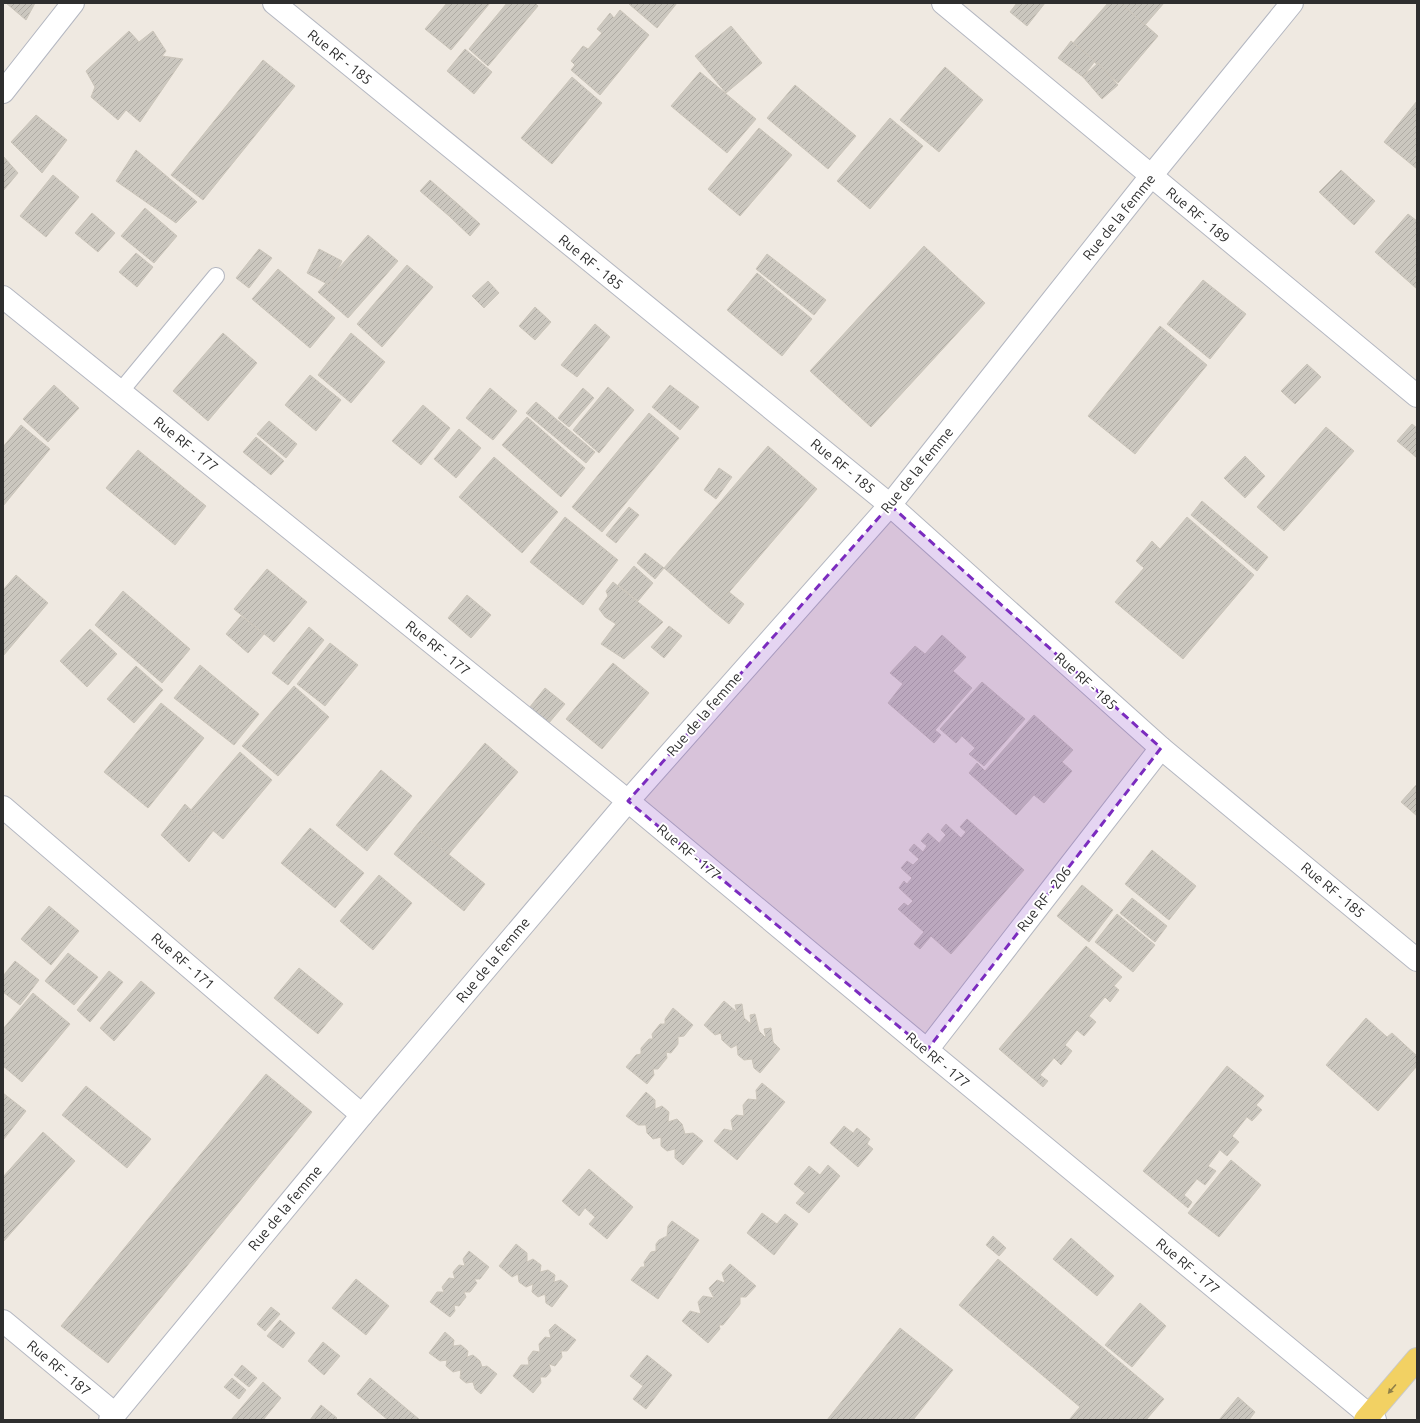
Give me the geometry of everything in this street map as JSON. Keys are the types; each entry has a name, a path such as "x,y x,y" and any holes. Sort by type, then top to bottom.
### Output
{"main road":[{"path":"1370,1418 1417,1359"}],"street":[{"path":"3,92 73,3"},
{"name":"Rue RF - 185","path":"274,3 890,505 1161,748 1417,960"},
{"name":"Rue RF - 189","path":"943,3 1417,396"},
{"name":"Rue de la femme","path":"112,1417 362,1115 628,801 890,505 1151,176 1292,3"},
{"name":"Rue RF - 177","path":"3,297 628,801 1370,1418"},
{"name":"Rue RF - 206","path":"927,1050 1161,748"},
{"name":"Rue RF - 171","path":"3,807 362,1115"},
{"name":"Rue RF - 187","path":"3,1321 112,1417"}],"lane":[{"path":"120,392 216,276"}],"highlighted area":[{"path":"890,505 1161,748 927,1050 628,801"}],"building":[{"path":"6,3 35,3 26,20"},
{"path":"447,3 490,3 451,50 425,29"},
{"path":"507,3 535,3 538,6 488,66 469,49"},
{"path":"677,3 657,28 629,4"},
{"path":"1017,3 1045,3 1027,26 1010,12"},
{"path":"1108,3 1121,3 1158,36 1118,83 1073,43"},
{"path":"1121,3 1164,3 1145,25"},
{"path":"620,10 649,35 600,95 571,70 575,65 571,61 583,46 588,49 602,33 597,29 610,13 614,18"},
{"path":"731,26 762,63 726,93 695,56"},
{"path":"129,31 139,42 153,31 166,51 162,56 183,59 140,122 126,110 118,120 91,97 95,87 86,71"},
{"path":"1071,41 1095,61 1083,77 1058,58"},
{"path":"465,49 492,72 474,94 447,71"},
{"path":"263,60 295,86 203,200 171,175"},
{"path":"1098,63 1118,85 1102,99 1083,77"},
{"path":"945,67 983,100 939,152 900,120"},
{"path":"700,72 756,119 727,153 671,106"},
{"path":"572,77 602,103 552,164 521,138"},
{"path":"795,85 856,136 828,169 767,118"},
{"path":"1417,101 1417,169 1384,142"},
{"path":"36,115 67,140 42,173 11,142"},
{"path":"890,118 923,146 870,209 837,181"},
{"path":"759,128 792,155 740,216 708,189"},
{"path":"136,150 197,202 176,223 116,181"},
{"path":"3,156 18,173 3,191"},
{"path":"1341,170 1375,201 1354,225 1319,192"},
{"path":"53,175 79,197 46,237 20,216"},
{"path":"430,180 459,205 449,216 420,191"},
{"path":"459,205 480,224 470,236 449,216"},
{"path":"145,208 177,236 154,263 121,236"},
{"path":"92,213 115,233 98,252 75,233"},
{"path":"1408,214 1417,221 1417,289 1375,252"},
{"path":"368,235 398,261 348,318 318,292"},
{"path":"924,246 985,303 871,427 810,371"},
{"path":"259,249 272,258 249,288 236,278"},
{"path":"319,249 342,261 329,285 307,273"},
{"path":"136,253 153,267 137,287 119,272"},
{"path":"767,254 826,300 814,315 756,269"},
{"path":"407,265 433,287 382,347 357,324"},
{"path":"278,269 335,318 310,348 252,299"},
{"path":"757,273 812,319 782,356 727,310"},
{"path":"1203,280 1246,314 1210,359 1167,324"},
{"path":"488,281 499,293 484,308 472,296"},
{"path":"535,307 551,322 535,340 519,326"},
{"path":"595,324 610,337 577,377 561,365"},
{"path":"1160,326 1207,365 1135,454 1088,416"},
{"path":"223,333 257,363 208,421 173,391"},
{"path":"351,333 385,362 351,403 318,375"},
{"path":"1307,364 1321,377 1295,404 1281,391"},
{"path":"310,375 341,400 316,431 285,405"},
{"path":"54,385 79,408 48,442 23,419"},
{"path":"670,385 699,407 680,430 652,407"},
{"path":"608,387 634,410 599,453 573,430"},
{"path":"490,388 517,411 493,440 466,418"},
{"path":"583,388 594,398 569,427 558,418"},
{"path":"536,402 595,452 586,463 526,413"},
{"path":"423,405 450,428 421,465 392,441"},
{"path":"649,413 679,438 602,532 572,507"},
{"path":"527,417 585,468 561,497 502,445"},
{"path":"269,421 297,444 286,458 257,434"},
{"path":"1412,424 1417,428 1417,458 1397,441"},
{"path":"21,425 50,449 3,506 3,447"},
{"path":"1326,427 1354,451 1284,531 1257,507"},
{"path":"459,429 481,448 456,478 434,459"},
{"path":"256,437 284,461 271,475 243,452"},
{"path":"768,446 817,489 713,611 664,568"},
{"path":"138,450 206,506 175,545 106,488"},
{"path":"1245,456 1265,476 1245,498 1224,478"},
{"path":"494,457 558,512 522,553 459,497"},
{"path":"719,468 732,477 716,499 704,490"},
{"path":"1202,501 1268,557 1257,571 1191,515"},
{"path":"629,507 639,515 616,543 606,535"},
{"path":"565,517 618,560 583,605 530,562"},
{"path":"1187,517 1254,575 1183,659 1115,602 1144,568 1136,561 1152,541 1160,549"},
{"path":"645,553 664,568 655,579 637,563"},
{"path":"634,566 653,583 638,601 618,585"},
{"path":"267,569 307,602 274,642 234,609"},
{"path":"16,575 48,603 3,656 3,590"},
{"path":"613,582 663,622 624,659 601,644 616,624 605,617 599,609 608,596 606,591"},
{"path":"123,591 190,649 162,683 95,625"},
{"path":"729,592 744,604 729,624 713,611"},
{"path":"467,595 491,615 471,638 448,618"},
{"path":"241,616 264,634 248,653 226,634"},
{"path":"669,626 682,636 664,658 651,647"},
{"path":"309,627 324,640 288,685 272,673"},
{"path":"90,629 117,654 87,687 60,661"},
{"path":"942,635 966,657 953,671 972,688 935,730 941,735 934,743 888,703 903,684 890,673 915,646 925,654"},
{"path":"330,643 358,665 325,706 297,684"},
{"path":"613,663 649,693 602,749 566,719"},
{"path":"200,665 259,714 234,745 174,698"},
{"path":"136,666 163,690 134,723 107,699"},
{"path":"982,682 1025,719 984,766 969,754 975,748 962,736 956,743 940,729"},
{"path":"294,686 329,717 278,776 242,746"},
{"path":"545,688 565,704 548,724 529,708"},
{"path":"161,703 204,738 148,808 104,772"},
{"path":"1034,715 1073,750 1062,762 1072,771 1044,803 1034,795 1016,815 969,773 977,763 985,771"},
{"path":"485,743 518,772 448,855 415,827"},
{"path":"240,752 272,780 223,839 190,811"},
{"path":"381,770 412,796 367,851 336,825"},
{"path":"1417,784 1417,816 1401,802"},
{"path":"185,804 213,831 189,862 161,835"},
{"path":"967,819 1024,870 951,954 931,936 920,949 914,944 924,932 898,909 904,903 908,906 913,901 899,888 904,881 907,884 912,878 901,868 907,861 913,865 919,859 909,850 914,844 923,852 927,846 921,841 928,833 939,843 946,835 941,830 946,824 961,838 966,832 960,827"},
{"path":"415,827 485,884 464,911 394,854"},
{"path":"310,828 364,873 335,908 281,863"},
{"path":"1152,850 1196,886 1169,920 1125,884"},
{"path":"379,875 412,903 373,950 340,921"},
{"path":"1082,885 1113,910 1089,942 1057,916"},
{"path":"1132,898 1167,926 1155,942 1120,913"},
{"path":"49,906 79,931 51,965 21,939"},
{"path":"1117,914 1155,945 1133,972 1095,942"},
{"path":"1086,946 1122,977 1114,986 1119,990 1110,1002 1105,997 1089,1016 1096,1022 1084,1036 1077,1030 1065,1045 1072,1051 1061,1065 1054,1058 1040,1075 1048,1081 1043,1087 999,1049"},
{"path":"68,953 98,977 74,1005 45,981"},
{"path":"15,961 39,980 20,1005 3,992 3,976"},
{"path":"299,968 343,1004 318,1034 274,998"},
{"path":"109,971 123,982 90,1022 77,1010"},
{"path":"141,981 155,993 114,1041 100,1028"},
{"path":"33,993 70,1024 22,1082 3,1066 3,1029"},
{"path":"724,1001 737,1012 735,1005 742,1004 744,1018 751,1024 750,1015 755,1014 759,1031 766,1038 764,1029 771,1028 773,1042 780,1049 760,1073 754,1068 752,1059 744,1060 738,1055 737,1045 731,1048 722,1040 721,1033 715,1035 704,1025"},
{"path":"673,1008 693,1025 684,1036 678,1037 678,1044 671,1053 666,1052 667,1058 658,1069 653,1069 654,1075 647,1084 626,1067 636,1055 641,1054 641,1048 649,1039 653,1039 652,1034 660,1024 665,1024 665,1019"},
{"path":"1366,1018 1387,1037 1392,1033 1417,1056 1417,1066 1378,1111 1326,1065"},
{"path":"1227,1066 1264,1096 1256,1105 1262,1110 1252,1121 1247,1117 1232,1136 1239,1142 1227,1156 1220,1150 1208,1166 1216,1171 1205,1185 1197,1179 1184,1195 1192,1202 1188,1208 1143,1171"},
{"path":"266,1074 312,1112 108,1363 61,1326"},
{"path":"762,1083 785,1102 737,1160 714,1141 724,1129 733,1131 731,1120 736,1115 744,1116 743,1105 748,1099 757,1100 756,1090"},
{"path":"86,1086 151,1139 127,1168 62,1115"},
{"path":"646,1092 655,1100 655,1109 662,1106 669,1112 668,1122 677,1119 682,1124 685,1134 693,1133 703,1141 683,1165 675,1158 675,1149 667,1151 661,1146 661,1137 653,1139 647,1133 646,1125 638,1125 626,1116"},
{"path":"3,1093 26,1111 3,1140"},
{"path":"844,1126 853,1133 857,1128 870,1139 867,1144 873,1149 858,1167 830,1143"},
{"path":"43,1132 75,1161 3,1242 3,1177"},
{"path":"1231,1160 1261,1185 1219,1237 1188,1213"},
{"path":"828,1165 840,1176 809,1213 796,1203 805,1193 794,1184 809,1166 820,1175"},
{"path":"589,1169 633,1207 607,1239 589,1224 595,1217 585,1208 579,1216 562,1201"},
{"path":"762,1213 777,1224 785,1214 798,1224 774,1255 747,1233"},
{"path":"672,1221 699,1240 658,1299 631,1280 641,1267 645,1267 644,1262 651,1252 656,1251 656,1244 659,1240 667,1236 668,1226"},
{"path":"993,1236 1006,1248 999,1256 986,1245"},
{"path":"1071,1238 1114,1276 1097,1296 1053,1259"},
{"path":"516,1244 527,1253 527,1262 533,1259 541,1265 540,1272 548,1270 555,1275 554,1282 561,1280 568,1286 552,1307 546,1303 545,1294 538,1297 532,1292 533,1284 526,1287 519,1282 518,1274 512,1277 499,1266"},
{"path":"469,1251 489,1267 480,1279 474,1279 477,1283 470,1292 464,1292 466,1297 459,1306 454,1305 455,1311 450,1317 430,1302 437,1292 444,1292 442,1287 449,1278 455,1279 453,1272 459,1265 465,1266 463,1259"},
{"path":"998,1259 1164,1399 1146,1420 1069,1420 1080,1407 959,1305"},
{"path":"730,1264 756,1286 746,1297 740,1297 740,1304 723,1325 719,1325 720,1329 708,1343 682,1321 690,1311 701,1314 698,1302 703,1296 714,1298 709,1288 717,1280 725,1283 722,1273"},
{"path":"356,1279 389,1306 366,1335 332,1308"},
{"path":"1140,1303 1166,1326 1132,1367 1105,1345"},
{"path":"271,1307 280,1314 265,1331 257,1324"},
{"path":"280,1320 295,1333 283,1348 267,1336"},
{"path":"555,1324 576,1340 567,1351 561,1351 562,1357 555,1366 549,1364 551,1371 546,1377 540,1377 541,1383 533,1393 513,1376 521,1365 529,1365 528,1358 533,1351 540,1352 539,1344 545,1337 551,1338 549,1330"},
{"path":"900,1328 953,1370 913,1420 827,1420"},
{"path":"445,1332 454,1340 453,1346 461,1345 468,1351 467,1357 473,1355 480,1361 482,1367 487,1366 497,1374 481,1394 475,1389 473,1382 466,1383 460,1378 461,1370 453,1372 446,1366 447,1360 440,1361 429,1353"},
{"path":"323,1342 340,1356 324,1375 308,1361"},
{"path":"647,1355 672,1375 646,1409 633,1399 643,1386 630,1376"},
{"path":"242,1365 257,1378 249,1387 234,1375"},
{"path":"232,1378 246,1390 239,1399 224,1387"},
{"path":"370,1378 420,1420 388,1420 357,1394"},
{"path":"263,1382 281,1398 263,1420 231,1420"},
{"path":"1238,1397 1255,1412 1249,1420 1219,1420"},
{"path":"321,1405 337,1418 335,1420 310,1420"}]}
